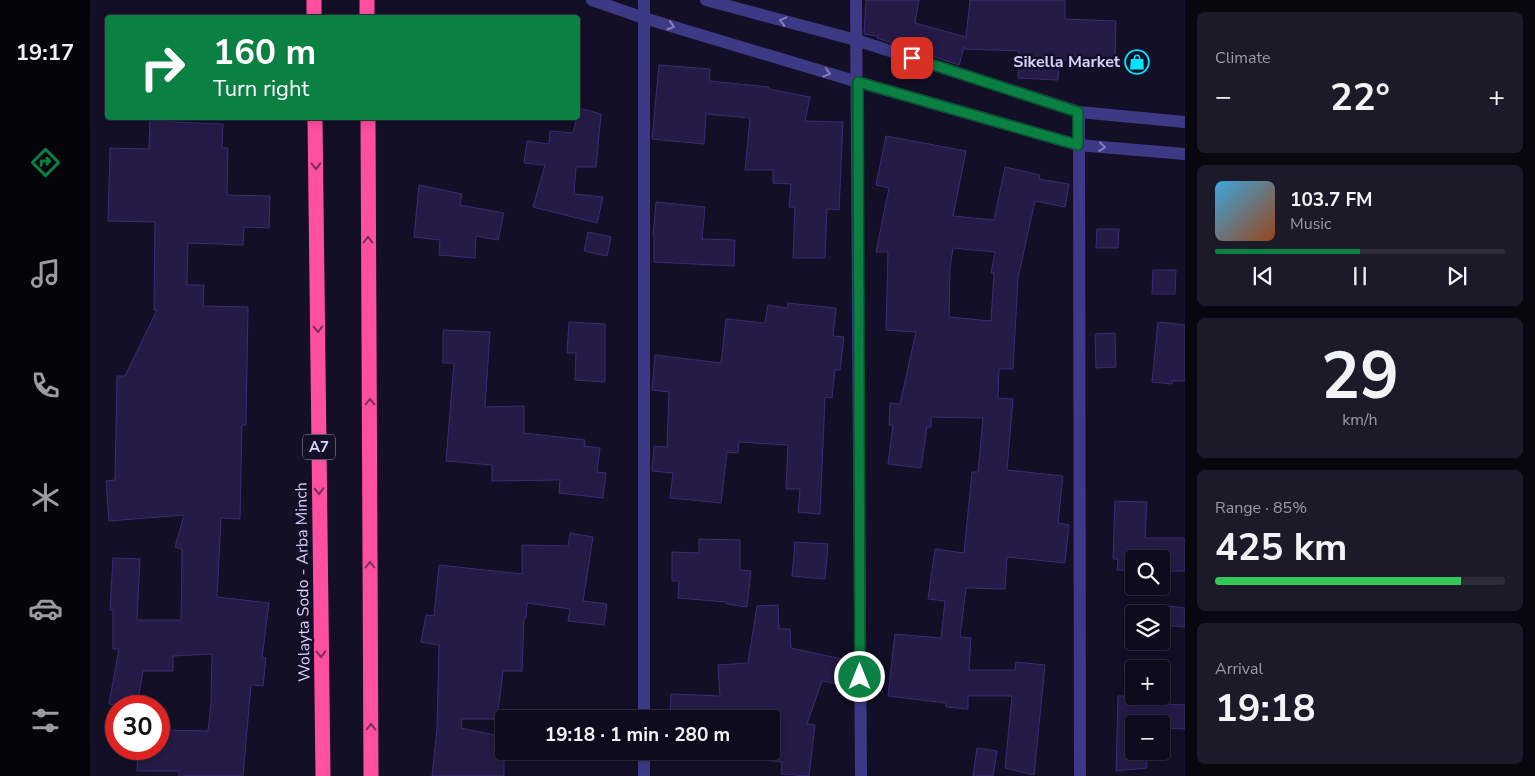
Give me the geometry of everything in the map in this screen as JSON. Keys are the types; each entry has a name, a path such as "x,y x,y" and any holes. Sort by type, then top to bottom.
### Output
{"highway":[{"path":"314,0 314,15"},
{"path":"367,0 367,15"},
{"name":"Wolayta Sodo - Arba Minch","path":"315,120 322,776"},
{"path":"368,120 371,776"}],"street":[{"path":"592,0 644,18 858,82 1078,145 1185,154"},
{"path":"644,0 644,710"},
{"path":"706,0 856,40 1078,112 1185,122"},
{"path":"856,0 861,776"},
{"path":"1078,112 1080,776"},
{"path":"644,760 644,776"}],"building":[{"path":"866,0 919,0 915,23 966,37 970,0 1065,0 1065,19 1116,21 1115,61 1059,60 1058,80 1018,78 1019,51 964,49 964,47 959,65 877,38 878,36 864,34"},
{"path":"659,65 710,69 709,81 769,87 769,89 810,97 805,121 843,122 839,210 827,209 825,258 793,258 795,207 789,207 791,184 773,183 773,170 745,170 750,118 706,114 704,144 652,139"},
{"path":"580,108 601,114 596,167 576,167 574,194 603,197 597,223 533,207 545,165 524,163 527,141 549,144 550,131 573,133 576,120 580,120"},
{"path":"150,120 223,124 222,148 228,148 227,195 270,196 269,228 244,227 243,245 188,243 187,285 204,285 203,306 248,307 246,425 242,425 240,519 221,518 217,597 269,603 262,658 266,658 263,686 251,685 243,776 179,776 179,771 137,771 138,760 170,760 170,730 208,731 211,703 212,654 173,656 173,671 143,671 139,695 111,695 119,649 113,649 113,610 110,610 113,558 140,559 137,620 181,620 182,549 175,547 184,515 109,521 106,481 115,480 117,376 125,376 157,310 154,310 155,222 108,221 110,148 149,149"},
{"path":"886,136 966,151 953,216 994,220 1005,167 1040,175 1039,179 1069,184 1065,207 1035,201 1018,278 1013,369 999,369 998,398 1013,399 1007,470 1063,476 1058,523 1069,525 1065,563 1007,557 1005,589 966,588 960,637 971,638 969,670 1015,670 1016,662 1045,665 1034,775 1005,768 1012,696 968,696 968,709 946,707 946,703 888,696 895,634 941,638 945,601 928,599 935,549 964,553 972,472 978,472 983,418 931,417 931,427 927,427 921,468 888,464 893,425 889,425 890,403 900,404 916,332 886,330 888,252 876,252 889,188 876,185","holes":["953,248 995,252 991,273 994,273 991,321 949,317 950,268"]},
{"path":"419,185 462,194 460,205 504,213 498,240 476,236 475,258 439,255 440,240 414,237"},
{"path":"656,202 705,207 702,239 735,240 734,266 654,262 653,236"},
{"path":"1097,229 1119,229 1118,248 1096,248"},
{"path":"588,232 611,237 607,256 584,251"},
{"path":"1153,270 1176,270 1175,294 1152,294"},
{"path":"788,303 836,308 833,336 844,337 840,370 835,370 832,398 825,397 820,514 798,512 800,489 786,489 788,445 739,442 738,453 727,452 721,503 670,498 673,473 652,471 654,446 667,447 669,392 652,390 655,355 721,363 726,319 765,323 768,305 787,308"},
{"path":"569,322 605,324 605,382 575,380 576,353 567,353"},
{"path":"1158,322 1185,325 1185,381 1172,381 1172,384 1152,382"},
{"path":"443,330 490,332 485,407 524,406 524,433 585,440 584,446 600,448 597,472 606,473 603,498 559,493 560,480 492,481 492,465 446,461 454,363 443,363"},
{"path":"1115,333 1116,367 1096,368 1095,334"},
{"path":"1115,501 1147,502 1145,538 1185,538 1185,571 1170,571 1170,550 1125,550 1125,570 1117,570 1118,559 1113,559"},
{"path":"570,533 593,537 583,601 607,604 604,625 568,621 570,609 527,603 526,618 524,618 522,671 503,671 498,710 495,710 495,719 462,719 461,728 495,735 495,760 504,760 504,776 432,776 437,729 439,645 421,642 426,615 434,616 439,565 522,574 522,545 568,546"},
{"path":"699,539 740,540 740,570 751,571 747,607 726,604 726,602 678,598 679,581 672,581 672,552 699,553"},
{"path":"795,542 828,544 825,579 792,576"},
{"path":"778,605 779,629 790,629 791,648 842,659 837,684 822,681 807,724 815,725 809,776 781,774 782,762 765,760 780,760 780,710 670,710 671,694 720,696 718,665 748,663 757,606"},
{"path":"1170,606 1185,608 1185,627 1170,626"},
{"path":"1118,696 1125,696 1125,705 1185,705 1185,729 1170,728 1170,715 1125,715 1125,760 1147,760 1147,768 1116,771"},
{"path":"977,748 997,751 993,776 973,776"}],"place":[{"name":"Sikella Market","path":"1137,62"}],"route":[{"path":"860,677 858,82 1078,145 1078,112 912,58"}]}
